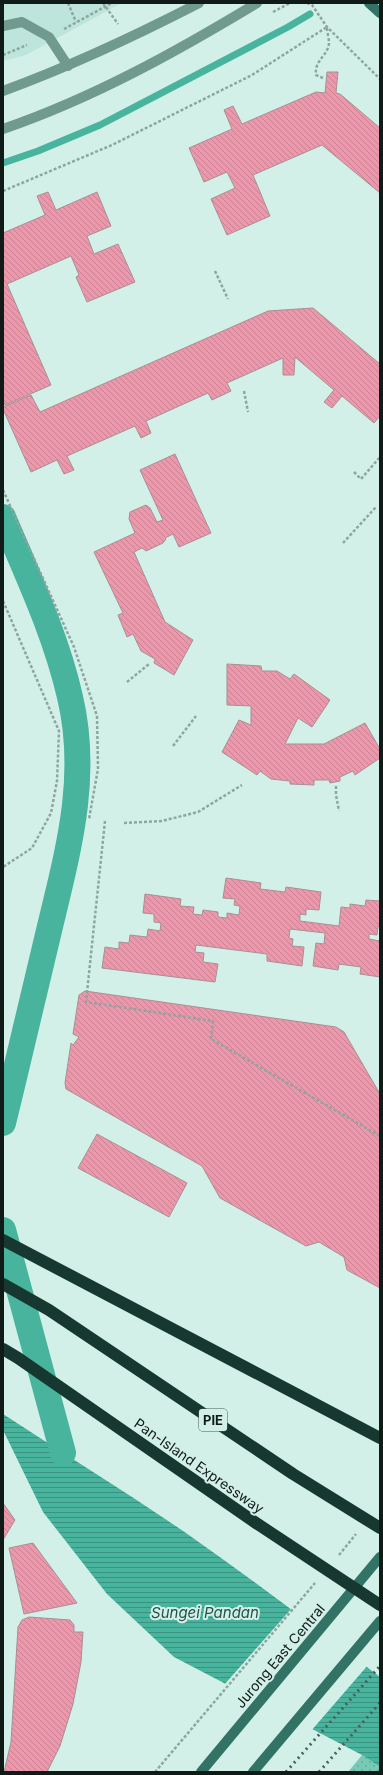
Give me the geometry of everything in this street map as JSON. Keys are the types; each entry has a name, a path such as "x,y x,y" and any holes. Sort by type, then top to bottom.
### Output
{"highway":[{"path":"3,1240 380,1438"},
{"name":"PIE","path":"3,1284 49,1310 293,1474 380,1528"},
{"name":"Pan-Island Expressway","path":"3,1349 249,1518 380,1605"}],"main road":[{"path":"369,3 380,13"},
{"name":"Jurong East Central","path":"201,1772 380,1557"},
{"path":"253,1772 380,1621"}],"street":[{"path":"3,91 68,66 129,39 199,3"},
{"path":"3,129 83,98 142,70 257,3"},
{"path":"3,26 22,22 49,37 68,66"}],"path":[{"path":"68,3 76,22"},
{"path":"103,3 106,7"},
{"path":"307,3 312,4 326,26 380,79"},
{"path":"323,78 316,75 316,66 327,50 329,43 326,26"},
{"path":"3,191 112,145 252,75 326,26"},
{"path":"215,271 228,299"},
{"path":"244,391 248,412"},
{"path":"354,472 361,479 380,457"},
{"path":"3,490 74,647 97,716 98,769 89,819"},
{"path":"343,543 376,507"},
{"path":"3,601 59,731 57,781 51,813 32,848 3,867"},
{"path":"127,682 149,664"},
{"path":"173,746 196,716"},
{"path":"124,823 162,821 198,812 242,785"},
{"path":"336,786 336,795 340,811"},
{"path":"105,822 86,1002 213,1021 211,1039 380,1136"},
{"path":"334,1561 360,1530"},
{"path":"155,1772 318,1579"}],"shaded area":[{"path":"3,3 122,3 26,55 3,61"},
{"path":"362,1755 380,1767 380,1772 348,1772"}],"water":[{"name":"Sungei Pandan","path":"3,1414 186,1533 260,1586 380,1677 380,1767 362,1755 174,1657 107,1594 43,1512 3,1430"}],"pier":[{"path":"292,1608 368,1665 311,1731 224,1685"}],"building":[{"path":"327,72 338,72 336,93 340,94 380,128 380,193 322,145 253,175 270,216 227,235 211,199 235,188 227,172 204,182 189,148 232,129 224,110 233,106 242,124 316,92 325,93"},
{"path":"48,192 56,210 97,192 111,226 87,236 94,254 118,244 135,282 87,302 76,277 79,275 71,256 7,284 51,385 5,405 3,400 3,233 45,215 37,196"},
{"path":"313,308 380,364 380,416 374,423 342,396 332,408 324,402 334,390 295,357 294,375 283,375 283,358 227,383 231,391 212,400 208,393 146,421 151,433 141,438 135,426 67,456 74,470 64,474 57,460 31,472 3,407 31,395 40,412 268,311"},
{"path":"175,454 211,533 179,547 173,534 165,538 166,539 163,543 146,551 142,548 134,552 165,622 193,640 174,675 154,663 155,659 141,651 133,634 127,637 118,615 123,613 94,552 135,533 129,519 130,512 146,505 150,508 157,522 163,520 140,470"},
{"path":"227,664 261,666 262,671 277,671 290,679 294,674 330,700 312,727 298,718 285,744 324,744 365,723 380,749 380,758 355,775 353,771 340,777 340,781 330,783 329,780 314,780 314,785 290,784 290,781 271,779 260,771 257,775 222,752 239,720 251,725 251,706 227,705"},
{"path":"226,878 261,883 260,889 285,892 286,887 321,892 319,910 306,909 306,915 300,914 300,921 339,926 341,907 350,908 350,904 365,906 366,900 380,901 380,927 378,926 377,935 369,934 369,939 380,941 380,977 360,974 361,967 339,964 338,970 313,966 316,943 324,944 325,933 290,929 289,938 293,939 292,946 304,947 302,966 267,961 267,954 196,945 195,952 204,953 203,962 218,964 215,982 102,968 105,947 119,949 119,942 129,943 130,935 147,937 148,929 160,931 161,923 154,922 154,914 143,913 145,894 181,899 180,906 194,907 193,914 202,915 203,910 218,912 218,917 227,918 227,913 239,915 240,906 234,905 235,899 223,898"},
{"path":"85,991 336,1027 344,1032 380,1094 380,1288 347,1270 344,1257 319,1242 306,1246 220,1198 202,1166 66,1089 65,1083 71,1043 73,1045 79,1037 73,1034 79,995"},
{"path":"97,1134 187,1183 169,1217 78,1168"},
{"path":"3,1503 15,1520 3,1540"},
{"path":"33,1543 77,1603 24,1614 9,1548"},
{"path":"29,1617 70,1620 74,1625 74,1632 83,1632 81,1662 73,1704 60,1746 47,1772 4,1772 11,1742 18,1627 22,1620"}],"waterway":[{"path":"3,163 38,151 100,125 288,27 310,14"},
{"path":"3,517 41,606 57,651 70,697 76,728 78,759 77,789 68,849 3,1123"},
{"path":"3,1230 63,1453"}],"railway":[{"path":"286,1772 380,1666"},
{"path":"319,1772 380,1703"}]}
